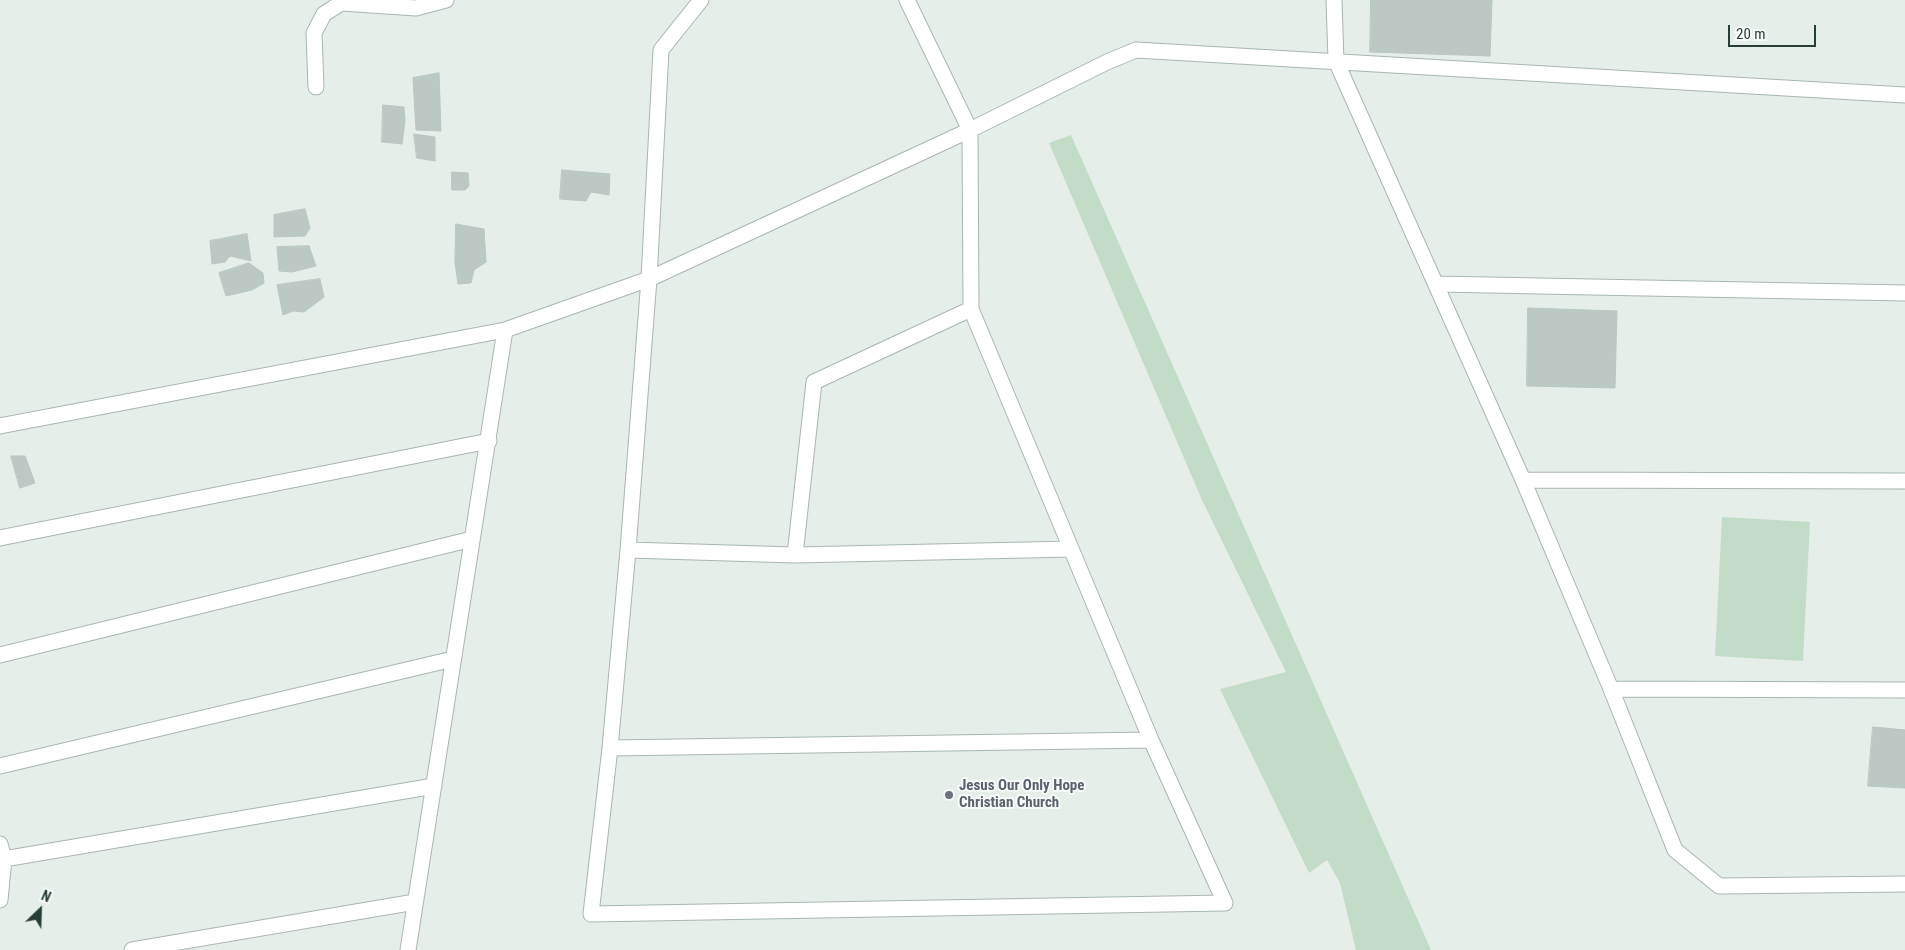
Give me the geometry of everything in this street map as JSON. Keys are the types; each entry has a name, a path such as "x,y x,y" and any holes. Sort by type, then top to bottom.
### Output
{"street":[{"path":"316,86 314,33 324,14 341,3 416,8 446,0"},
{"path":"701,0 661,50 650,279 610,748 592,914 1226,903 1151,740 971,309 970,130 907,0"},
{"path":"1334,0 1336,61 1523,480 1611,689 1675,850 1719,886 1905,884"},
{"path":"0,426 505,330 650,279 970,130 1107,62 1136,50 1905,95"},
{"path":"1436,284 1905,293"},
{"path":"795,555 814,382 971,309"},
{"path":"408,950 505,330"},
{"path":"0,538 489,441"},
{"path":"1523,480 1905,481"},
{"path":"0,655 472,539"},
{"path":"628,550 795,555 1071,549"},
{"path":"0,766 453,658"},
{"path":"1611,689 1905,690"},
{"path":"610,748 1151,740"},
{"path":"0,900 2,852 434,786"},
{"path":"132,950 415,902"}],"green space":[{"path":"1071,135 1431,950 1356,950 1340,883 1327,860 1309,873 1220,689 1286,672 1202,500 1049,143"},
{"path":"1722,517 1810,522 1803,661 1715,656"}],"building":[{"path":"1371,0 1492,0 1490,56 1370,52"},
{"path":"439,73 441,131 416,130 413,78"},
{"path":"383,105 404,107 405,121 402,144 382,142"},
{"path":"414,134 435,137 435,161 417,158"},
{"path":"562,170 610,174 609,195 591,192 586,201 560,199"},
{"path":"452,172 468,173 469,186 465,190 452,190"},
{"path":"305,209 310,228 305,236 274,237 274,215"},
{"path":"456,224 484,229 486,262 474,270 471,283 458,284 455,263"},
{"path":"247,234 251,261 230,256 225,262 212,264 210,241"},
{"path":"309,246 316,266 292,272 279,271 277,247"},
{"path":"249,263 263,273 264,283 252,290 226,296 219,273"},
{"path":"320,279 324,297 304,312 293,311 283,315 277,285"},
{"path":"1528,308 1617,311 1615,388 1527,386"},
{"path":"11,456 25,456 35,483 20,488"},
{"path":"1873,727 1905,730 1905,788 1868,786"}],"place":[{"name":"Jesus Our Only Hope Christian Church","path":"949,795"}]}
